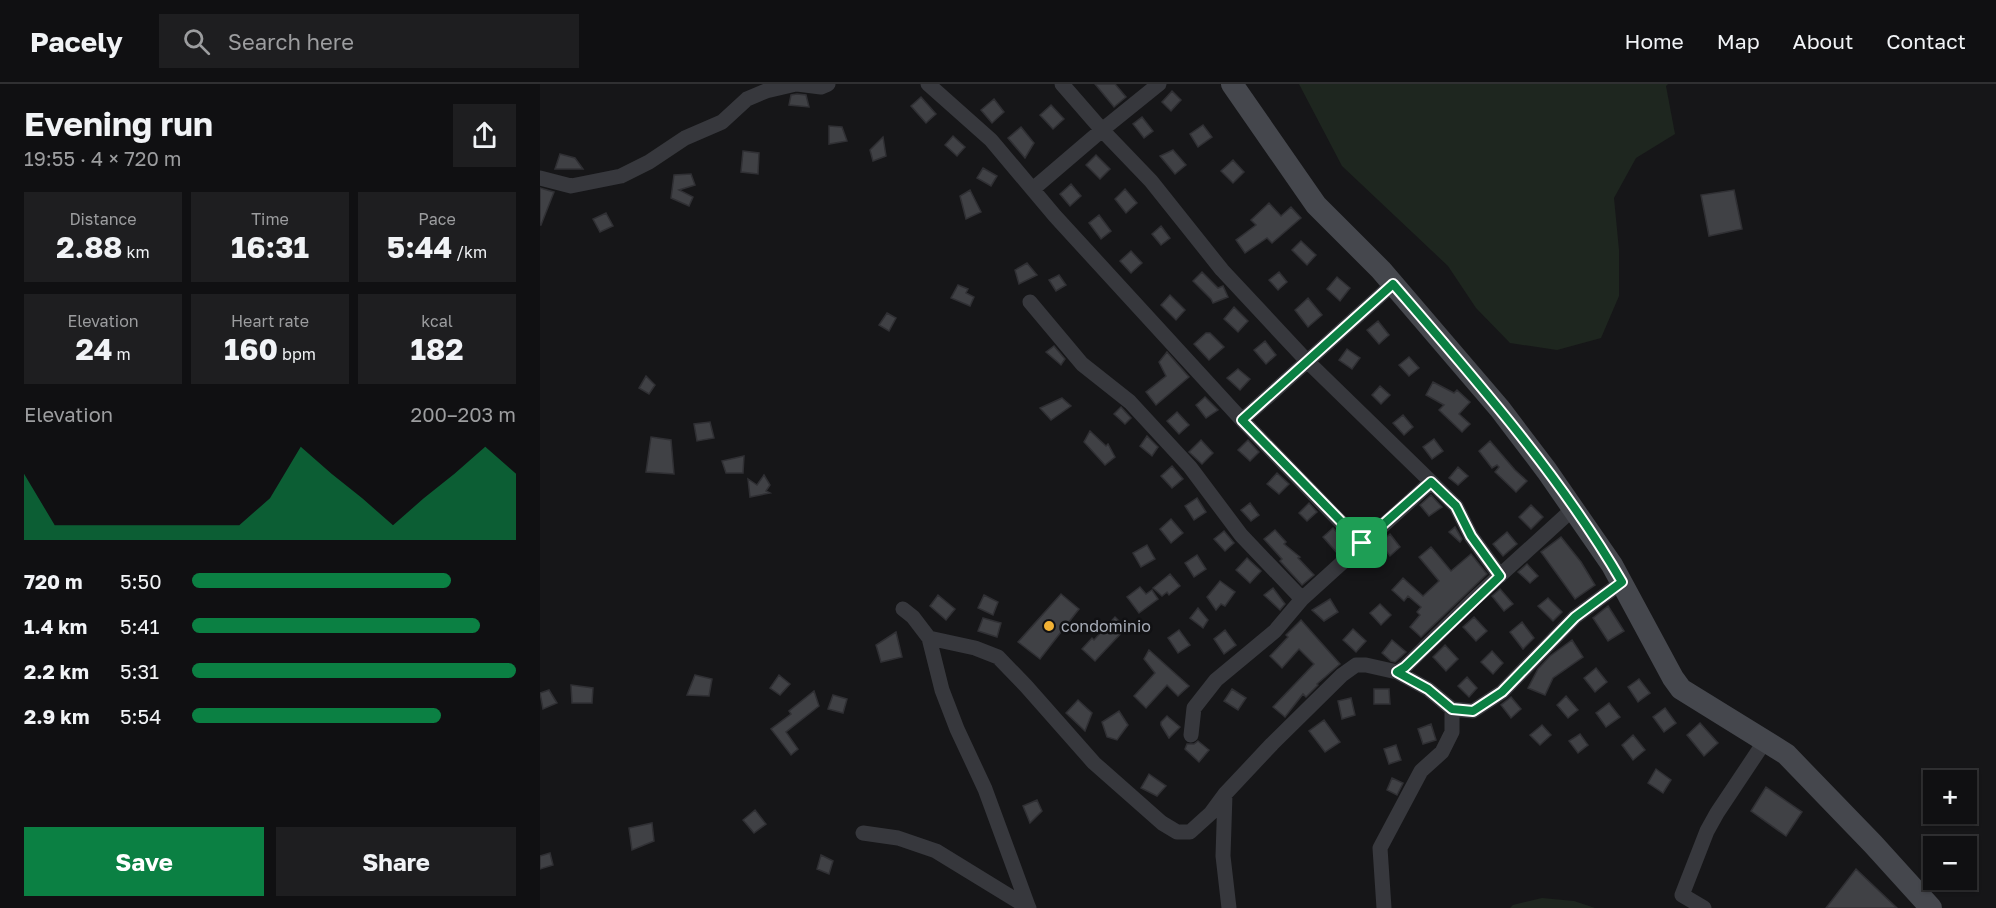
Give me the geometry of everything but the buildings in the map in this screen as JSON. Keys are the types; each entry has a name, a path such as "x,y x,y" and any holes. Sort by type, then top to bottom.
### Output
{"main road":[{"path":"1232,84 1316,205 1393,284 1500,409 1574,508 1622,582 1673,678 1682,689 1785,754 1873,844 1931,908"}],"street":[{"path":"540,178 571,186 621,176 649,162 685,138 722,122 747,99 766,91 796,84 821,87 828,84"},
{"path":"928,84 991,140 1055,216 1242,420 1362,543"},
{"path":"1062,84 1151,181 1222,270 1307,361 1456,506 1471,536 1500,576"},
{"path":"1033,189 1160,84"},
{"path":"1242,420 1393,284"},
{"path":"1030,302 1082,364 1130,402 1190,467 1241,535 1302,599"},
{"path":"1191,735 1194,708 1216,680 1275,632 1302,599 1431,482"},
{"path":"1397,672 1574,508"},
{"path":"929,638 975,648 998,657 1094,763 1162,823 1177,832 1190,832 1211,813 1225,794 1342,675 1356,665 1397,672 1428,689 1452,709 1473,711 1502,692 1575,617 1622,582"},
{"path":"903,609 913,617 929,638 942,690 985,789 1028,907"},
{"path":"1384,908 1380,848 1421,771 1443,752 1452,732 1452,709"},
{"path":"1704,908 1682,895 1716,813 1765,741"},
{"path":"1225,794 1223,856 1229,908"},
{"path":"863,833 898,838 936,851 1028,907"}],"shaded area":[{"path":"1299,84 1668,84 1666,86 1675,134 1636,158 1614,198 1619,250 1619,296 1601,338 1557,350 1510,343 1476,308 1448,266 1342,166"},
{"path":"1542,898 1574,901 1595,908 1510,908 1513,905"}],"place":[{"name":"condominio","path":"1049,626"}],"route":[{"path":"1393,284 1500,409 1581,518 1622,582 1575,617 1502,692 1473,711 1452,709 1428,689 1397,672 1500,576 1471,536 1456,506 1431,482 1362,543 1242,420 1393,284"}]}
